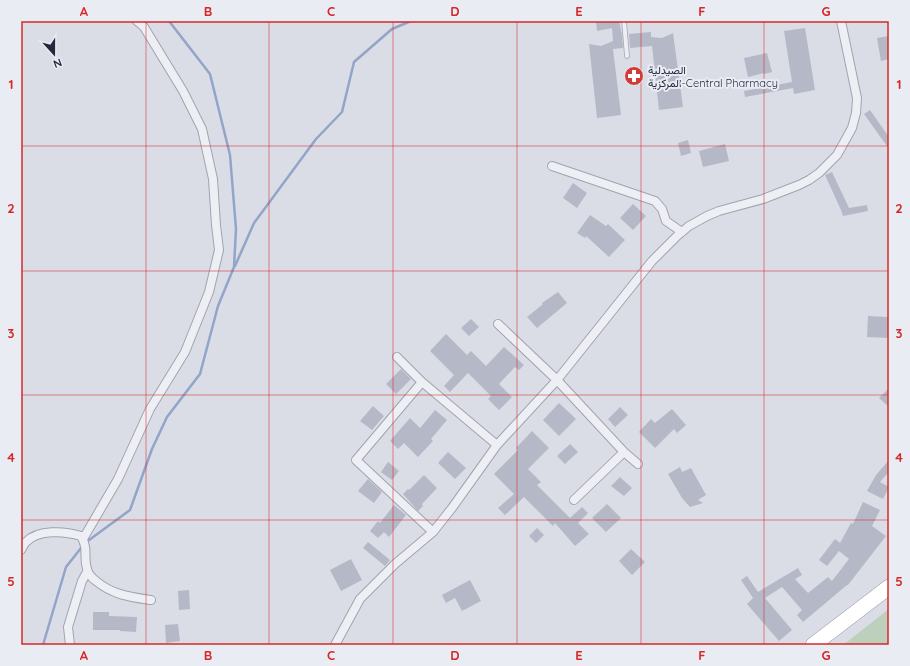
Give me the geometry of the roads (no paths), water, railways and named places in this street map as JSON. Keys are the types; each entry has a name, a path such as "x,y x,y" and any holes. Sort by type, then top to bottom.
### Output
{"highway":[{"path":"813,645 889,587"}],"street":[{"path":"82,537 118,479 150,409 185,352 209,292 219,250 216,225 214,179 202,129 172,72 144,26 138,21"},
{"path":"335,645 360,599 395,564 433,532 497,445 557,380 652,261 682,232 693,224 707,216 799,186 819,173 837,155 852,128 856,113 857,98 841,21"},
{"path":"552,166 654,201 662,209 666,221 682,232"},
{"path":"498,324 557,380 624,452 638,464"},
{"path":"397,357 422,382 497,445"},
{"path":"422,382 356,460 433,532"},
{"path":"574,500 624,452"},
{"path":"21,550 26,542 39,534 71,532 82,537 85,542 85,562 87,572 94,580 112,592 123,596 152,600"},
{"path":"70,645 68,626 82,581 87,572"}],"lane":[{"path":"624,21 627,56"}],"waterway":[{"path":"43,645 66,567 85,543 130,510 152,449 167,417 200,374 218,306 234,267 236,229 230,155 210,74 169,21"},
{"path":"235,266 254,223 316,139 342,112 354,62 392,29 411,21"}],"place":[{"name":"الصيدلية المركزية-Central Pharmacy","path":"634,76"}]}
